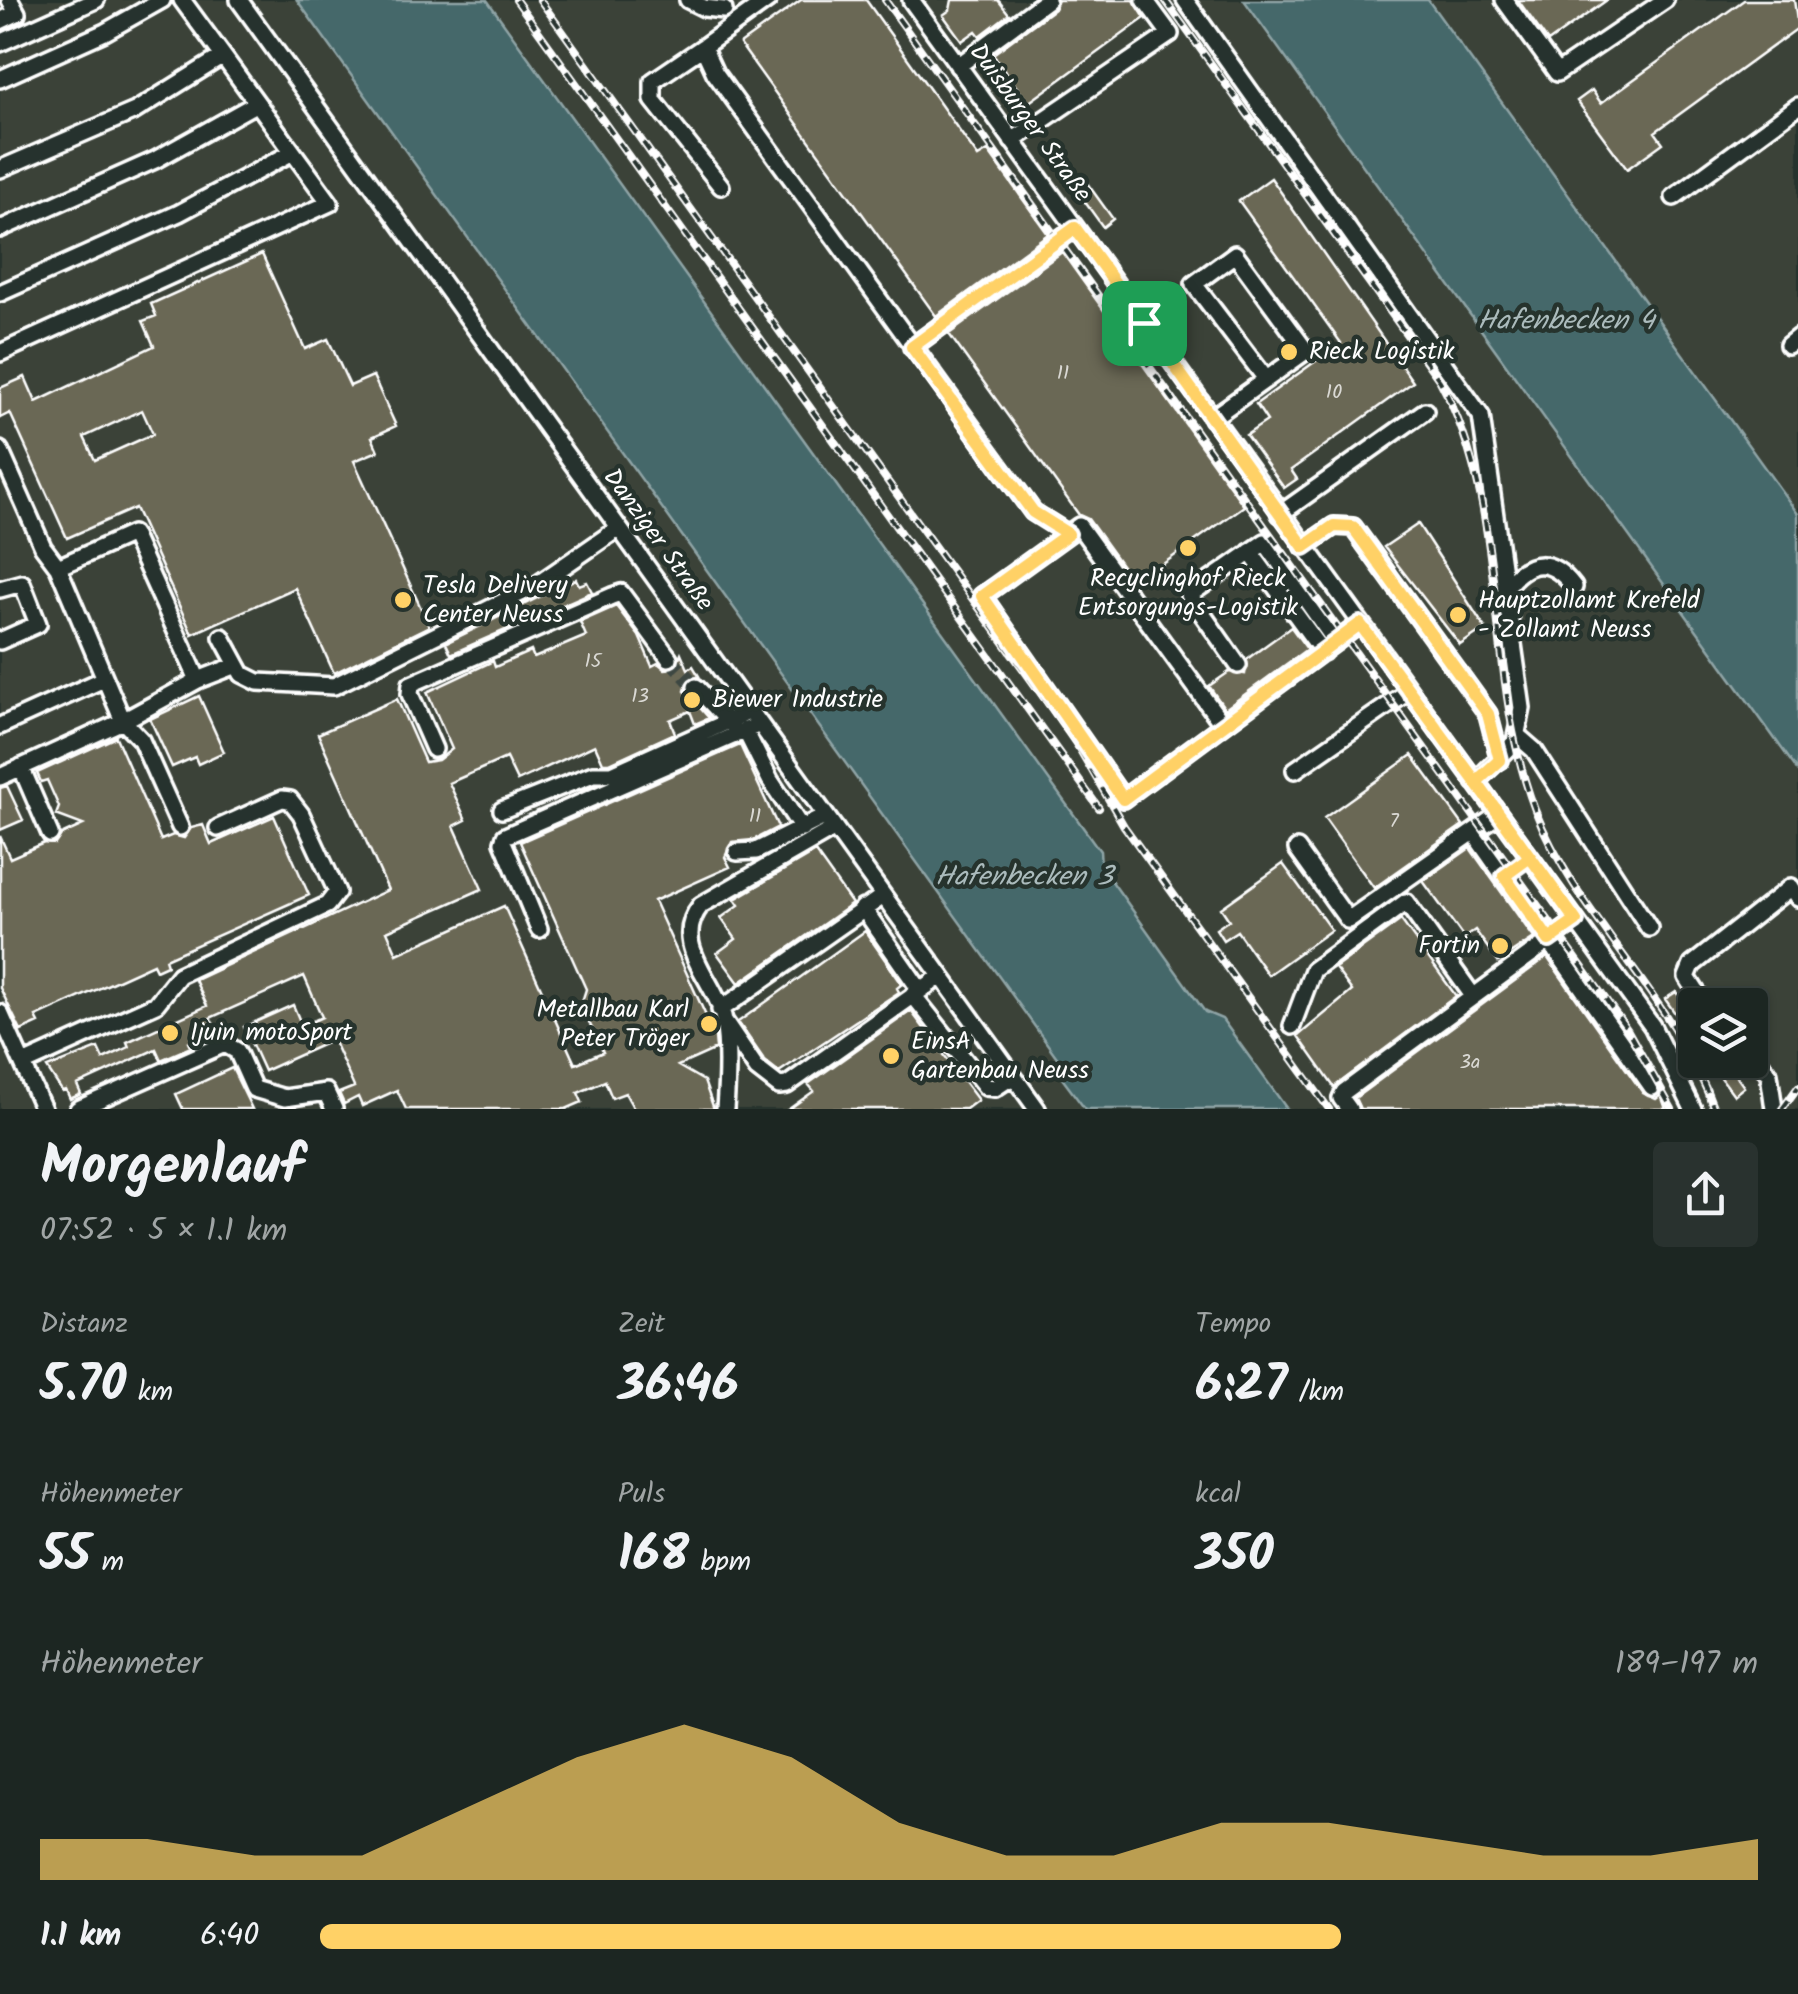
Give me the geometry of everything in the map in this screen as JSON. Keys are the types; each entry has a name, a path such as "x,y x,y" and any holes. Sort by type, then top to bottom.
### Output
{"street":[{"path":"0,20 17,13 10,0"},
{"path":"0,43 96,0"},
{"path":"0,79 104,32 162,0"},
{"path":"0,353 330,203 182,0"},
{"name":"Danziger Straße","path":"239,0 664,591 745,724 830,822 1036,1109"},
{"path":"688,0 704,8 722,5 734,25"},
{"path":"720,186 653,100 650,89 653,81 768,0"},
{"name":"Duisburger Straße","path":"911,0 1636,1003 1664,1046 1692,1109"},
{"path":"958,66 1047,0"},
{"path":"1012,141 1170,34 1146,0"},
{"path":"1185,0 1481,416 1522,708 1519,737 1476,782"},
{"path":"1504,0 1558,73 1664,0"},
{"path":"702,47 715,73 1033,512 1068,534"},
{"path":"0,168 135,111 223,56"},
{"path":"0,229 155,160 257,103"},
{"path":"1674,197 1798,106"},
{"path":"0,293 180,213 293,152"},
{"path":"912,347 1075,228"},
{"path":"1212,418 1266,379 1306,350 1236,254 1194,284 1266,379"},
{"path":"1280,514 1425,411"},
{"path":"0,450 43,547 58,566 123,721 141,740 180,827"},
{"path":"1223,725 1079,526 982,596 1123,799 1360,624"},
{"path":"1304,547 1334,526 1353,527 1488,714 1500,760"},
{"path":"222,638 242,674 258,682 334,686 535,586 619,528"},
{"path":"58,566 132,534 198,680"},
{"path":"1238,665 1189,595 1265,542 1329,647"},
{"path":"1250,552 1276,589 1329,647"},
{"path":"1506,587 1520,569 1543,563 1555,566 1574,587"},
{"path":"0,589 22,584 38,624 0,641"},
{"path":"628,606 664,591"},
{"path":"434,749 410,694 411,684 612,596 621,593 670,658"},
{"path":"0,777 236,665"},
{"path":"0,726 104,678"},
{"path":"696,687 745,724 770,780 802,829"},
{"path":"1295,770 1409,690"},
{"path":"502,810 593,774 612,774 745,724"},
{"path":"539,929 503,838 745,724"},
{"path":"1519,737 1534,750 1650,928"},
{"path":"21,767 50,834"},
{"path":"22,1064 156,1004 179,974 328,905 337,892 301,814 290,800 218,828"},
{"path":"1296,849 1348,920 1499,814"},
{"path":"736,852 756,851 802,829 830,822"},
{"path":"830,822 701,905 692,917 688,936 693,955 722,1015 757,1069 780,1086 940,976"},
{"path":"1480,842 1604,1025 1652,1087"},
{"path":"1504,876 1530,857"},
{"path":"1693,988 1686,977 1692,965 1791,887 1798,898"},
{"path":"722,1015 883,896"},
{"path":"1292,1026 1312,970 1406,902 1473,996"},
{"path":"862,908 916,992 986,1087 995,1088 1012,1076"},
{"path":"1349,1109 1342,1098 1344,1092 1576,921"},
{"path":"892,950 913,936"},
{"path":"1604,1025 1636,1003"},
{"path":"0,1012 43,1109"},
{"path":"722,1015 725,1109"},
{"path":"78,1109 225,1044 237,1051 254,1089 267,1096 285,1098 326,1092 334,1109"},
{"path":"1768,1073 1774,1109"}],"shaded area":[{"path":"0,0 297,0 1061,1064 1058,1073 1085,1109 0,1109"},
{"path":"487,0 1244,0 1798,771 1798,1109 1287,1109 1222,1020 1205,1013 1101,866 1099,850"},
{"path":"1428,0 1798,0 1798,514 1520,127"}],"water":[{"name":"Hafenbecken 3","path":"297,0 487,0 1100,851 1101,866 1205,1012 1222,1019 1287,1109 1085,1109 1058,1073 1061,1063"},
{"name":"Hafenbecken 4","path":"1244,0 1428,0 1798,514 1798,771"}],"building":[{"path":"801,0 866,0 978,157 988,151 1048,234 936,316 740,44"},
{"path":"952,0 998,0 1009,14 980,36 976,31 962,41 943,15 950,10"},
{"path":"1058,0 1134,0 1145,18 1028,103 993,54 1054,9"},
{"path":"1518,0 1607,0 1548,42"},
{"path":"1744,0 1794,0 1798,28 1655,132 1663,143 1627,169 1577,101 1592,90 1601,103"},
{"path":"1082,176 1113,219 1103,227 1072,184"},
{"path":"1271,178 1413,382 1291,470 1297,479 1284,488 1246,435 1267,421 1256,404 1341,343 1239,201"},
{"path":"1062,252 1244,506 1135,584 1088,519 1079,515 949,334"},
{"path":"262,254 305,349 328,339 350,386 373,376 396,426 372,437 378,451 354,461 429,626 334,673 295,588 192,634 135,508 67,538 10,413 0,418 0,388 25,377 36,402 154,346 143,321 156,316 151,304","holes":["142,410 153,434 95,460 84,437"]},
{"path":"1418,524 1485,628 1460,645 1384,547"},
{"path":"576,579 579,585 587,582 592,592 451,654 446,643"},
{"path":"616,606 639,636 652,666 658,663 665,669 675,668 681,653 688,669 693,666 699,676 688,680 685,691 709,718 695,724 690,711 670,720 675,733 610,763 603,763 595,745 517,781 506,758 449,783 466,820 454,826 482,889 387,931 397,954 504,906 575,1064 603,1052 581,1005 586,989 520,842 740,745 778,827 753,840 732,842 725,857 730,867 654,901 715,1036 716,1049 678,1066 704,1081 714,1109 634,1109 625,1093 612,1098 605,1081 578,1093 582,1102 566,1109 406,1109 397,1090 362,1106 358,1097 344,1104 339,1093 354,1087 333,1040 264,1071 244,1027 293,1005 302,1026 322,1017 304,976 210,1018 213,1023 196,1031 199,1037 189,1042 191,1047 161,1060 156,1049 77,1085 81,1094 70,1099 66,1090 62,1091 47,1068 98,1048 103,1059 129,1047 127,1042 207,1006 195,980 388,890 318,734 397,699 425,762 438,760 452,749 427,692 493,661 495,667 531,651 534,658 586,636 580,622"},
{"path":"1291,627 1307,649 1225,709 1209,686 1229,672 1245,674 1247,659"},
{"path":"199,696 224,752 198,764 195,757 172,767 150,719"},
{"path":"116,737 161,840 173,835 184,838 191,828 203,825 211,844 274,816 309,895 165,959 167,965 156,970 153,964 36,1017 39,1023 21,1031 0,988 0,836 10,858 44,843 55,844 61,835 83,825 56,815 59,807 47,780 41,782 37,773"},
{"path":"1412,755 1463,825 1374,888 1324,818"},
{"path":"7,786 23,820 0,830 0,788"},
{"path":"1470,848 1534,938 1498,962 1475,930 1464,938 1423,881"},
{"path":"815,852 852,904 739,983 717,953 736,939 721,918 739,905 735,899"},
{"path":"1283,864 1331,930 1268,975 1237,931 1223,940 1216,929 1229,920 1221,908"},
{"path":"1401,920 1456,996 1334,1087 1298,1036 1352,991 1335,968"},
{"path":"865,931 902,984 897,988 899,992 779,1072 765,1061 738,1022"},
{"path":"1547,957 1643,1093 1656,1099 1661,1095 1666,1109 1360,1109 1355,1098"},
{"path":"1676,992 1678,1017 1665,999"},
{"name":"EinsA Gartenbau Neuss","path":"911,1011 978,1100 966,1109 789,1109 814,1091 808,1084"},
{"path":"232,1068 252,1109 183,1109 176,1094"},
{"path":"1721,1078 1738,1078 1744,1087 1734,1095"}],"tunnel":[{"path":"669,658 696,687"}],"railway":[{"path":"516,0 1099,808"},
{"path":"540,0 1073,738 1124,826 1329,1109"},
{"path":"885,0 1627,1029 1672,1109"},
{"path":"1165,0 1440,381 1463,432 1478,484 1508,703 1535,810 1575,887 1675,1030 1714,1109"},
{"path":"1782,1109 1798,1087"}],"place":[{"name":"Rieck Logistik","path":"1289,352"},
{"name":"Recyclinghof Rieck Entsorgungs-Logistik","path":"1188,548"},
{"name":"Tesla Delivery Center Neuss","path":"403,600"},
{"name":"Hauptzollamt Krefeld - Zollamt Neuss","path":"1458,615"},
{"name":"Biewer Industrie","path":"692,700"},
{"name":"Fortin","path":"1500,946"},
{"name":"Metallbau Karl Peter Tröger","path":"709,1024"},
{"name":"Ijuin motoSport","path":"170,1033"},
{"name":"EinsA Gartenbau Neuss","path":"891,1056"}],"route":[{"path":"1144,323 1075,228 912,347 1033,512 1066,529 1068,534 982,596 1123,799 1360,624 1476,782 1530,857 1576,921 1549,940 1504,876 1530,857 1499,814 1476,782 1500,760 1488,714 1353,527 1334,526 1304,547 1144,323"}]}
